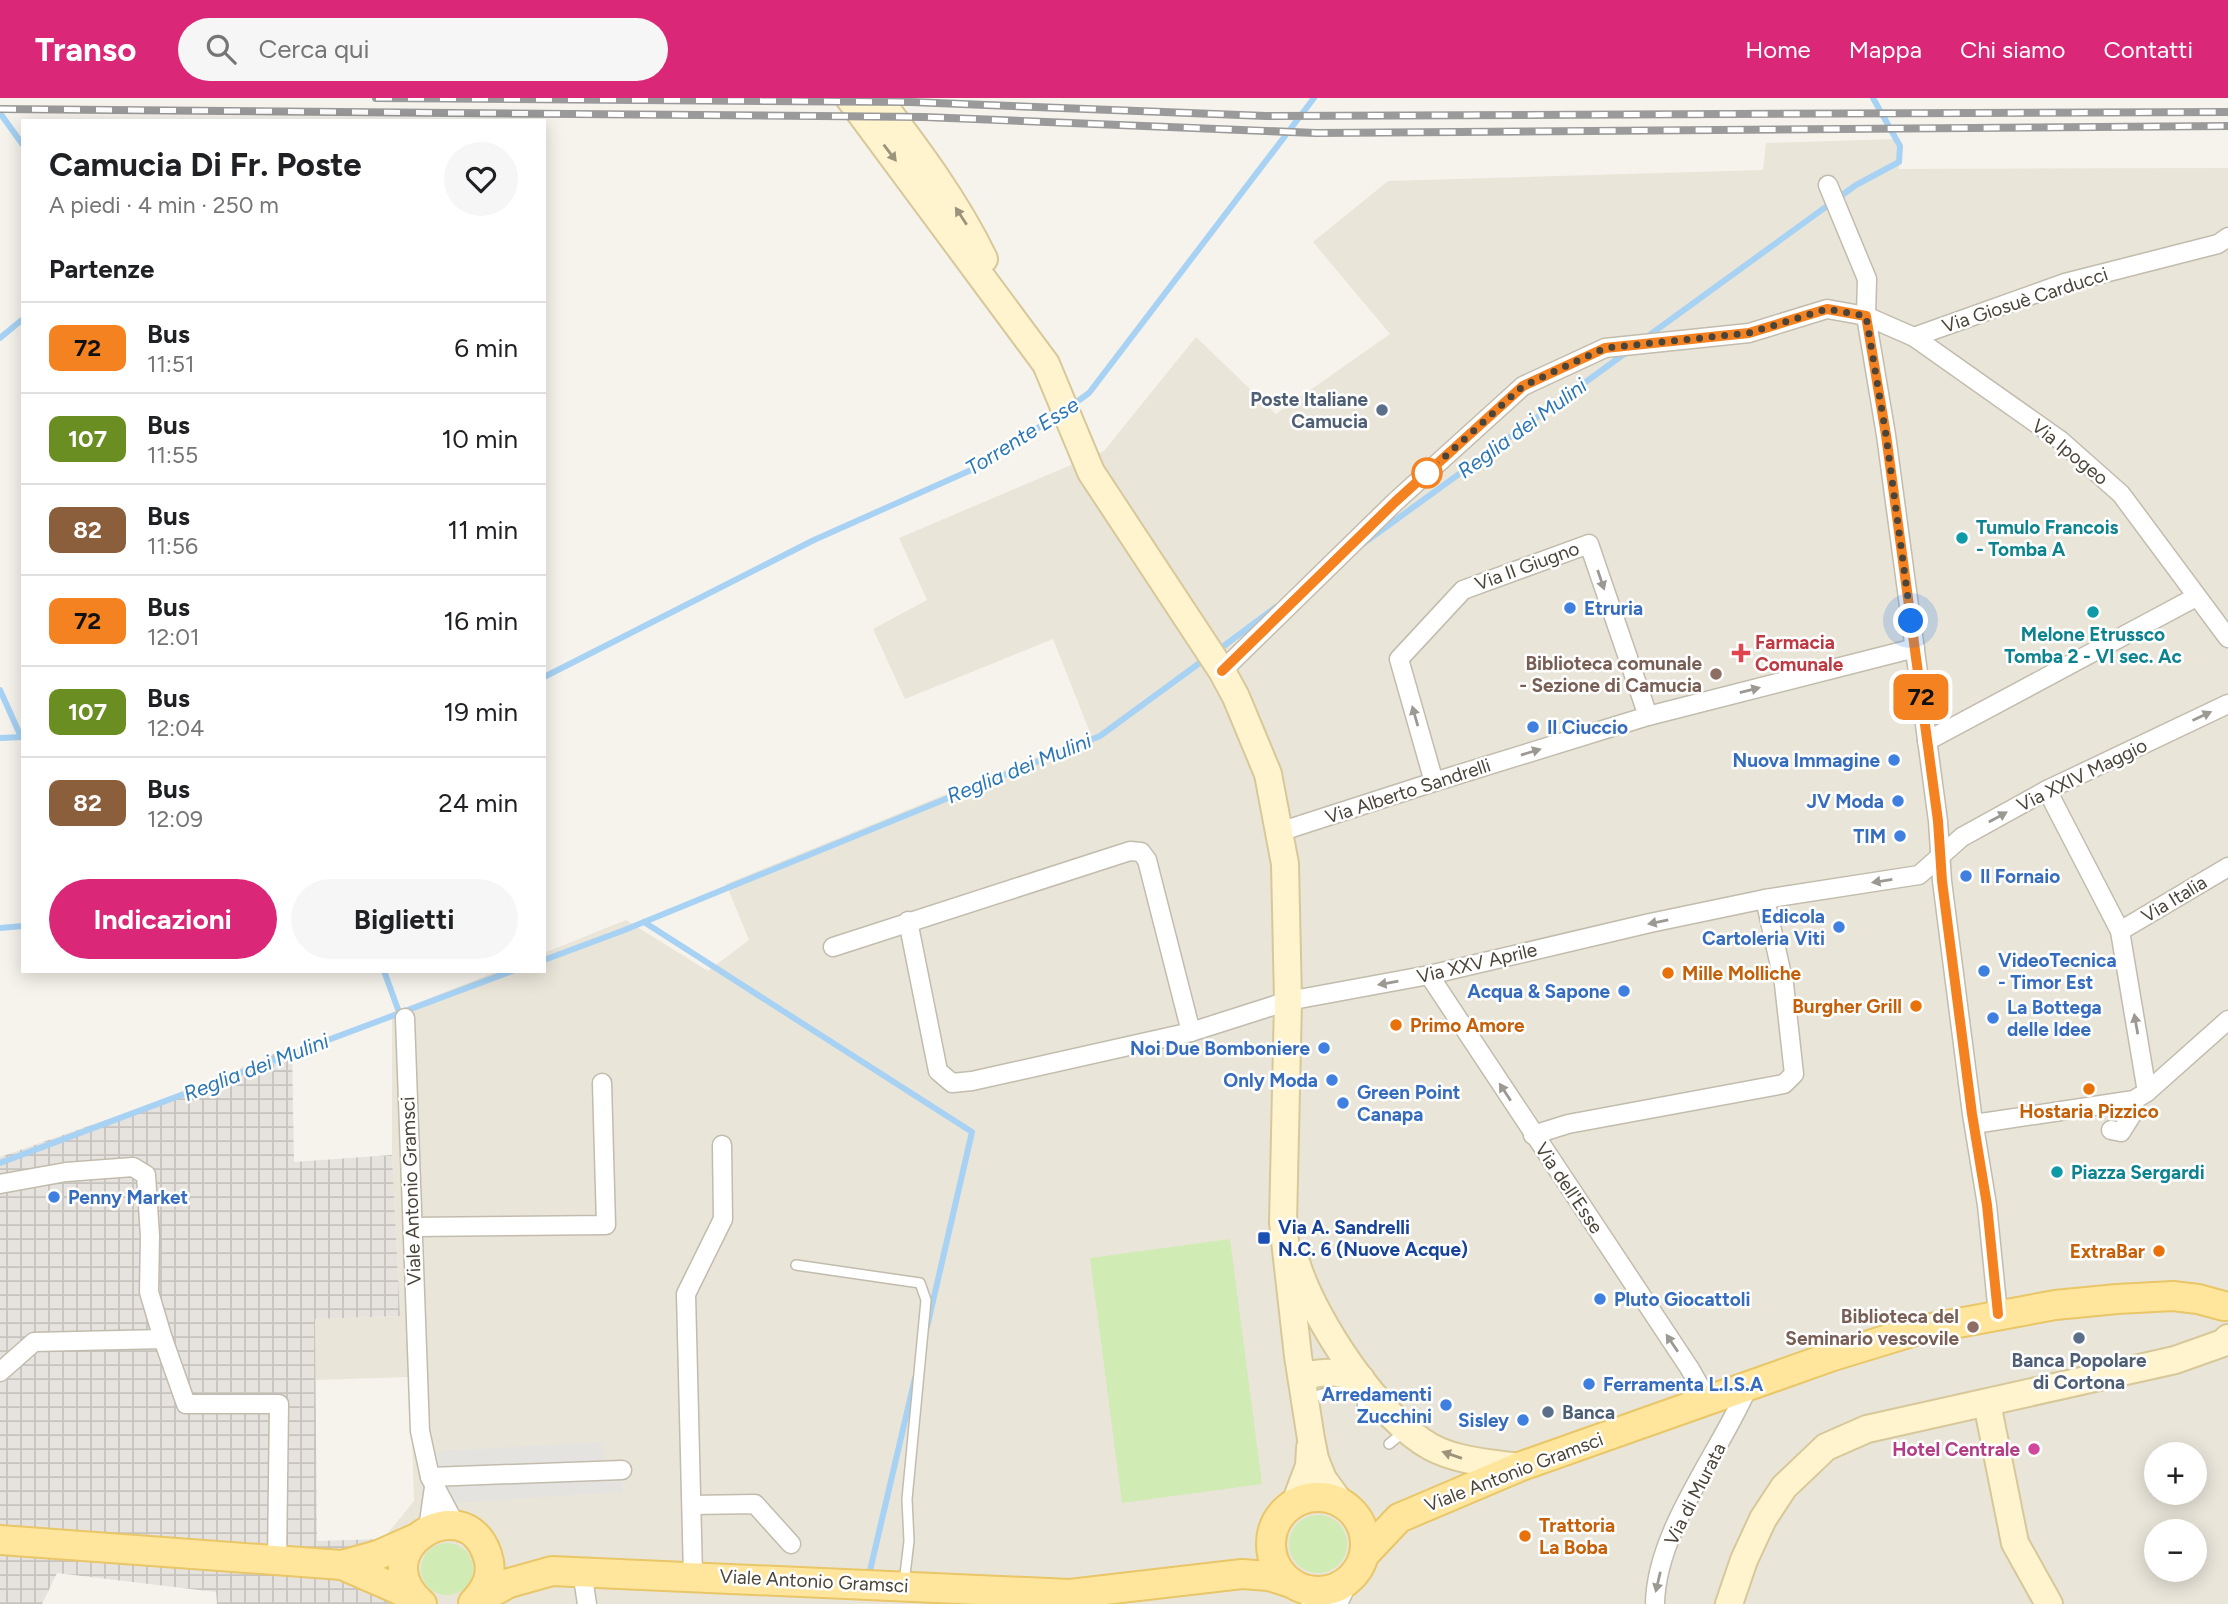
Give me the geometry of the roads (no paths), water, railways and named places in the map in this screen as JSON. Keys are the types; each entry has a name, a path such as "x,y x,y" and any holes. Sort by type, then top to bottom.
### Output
{"main road":[{"name":"Viale Antonio Gramsci","path":"472,1603 509,1583 552,1571 582,1570 1070,1594 1242,1574 1269,1576 1303,1592 1336,1588 1344,1592 1365,1554 1399,1518 1413,1510 1519,1467 1833,1356 1915,1331 2055,1305 2173,1296 2227,1309"},
{"name":"Viale Antonio Gramsci","path":"1202,1579 1232,1569 1252,1556 1271,1536 1280,1517 1295,1503 1317,1497 1369,1515 1413,1510"},
{"path":"1346,1507 1364,1532 1365,1554"},
{"name":"Viale Antonio Gramsci","path":"0,1539 342,1564 378,1555 442,1525 466,1531 510,1559 552,1571"},
{"name":"Viale Antonio Gramsci","path":"466,1531 485,1547 490,1562 490,1577 484,1591 472,1603"},
{"name":"Viale Antonio Gramsci","path":"417,1600 406,1586 403,1562 421,1534"},
{"path":"1271,1536 1274,1562 1281,1574 1303,1592"},
{"name":"Viale Antonio Gramsci","path":"342,1564 417,1600"}],"street":[{"path":"849,98 1046,364 1091,472 1222,671 1236,697 1268,774 1285,864 1288,1001 1283,1223 1303,1390 1315,1459 1323,1479 1346,1507"},
{"path":"878,98 917,149 970,230 1014,320"},
{"path":"1828,186 1867,279 1866,316 1886,435 1915,648 1941,854 1942,881 1987,1205 1998,1314"},
{"name":"Via Giosuè Carducci","path":"1914,337 2065,283 2225,243"},
{"name":"Via Ipogeo","path":"1222,671 1395,502 1523,386 1605,348 1749,333 1827,309 1866,316 1914,337 2060,440 2120,494 2228,638"},
{"name":"Via II Giugno","path":"1433,782 1399,659 1463,590 1589,544 1648,716"},
{"path":"1927,741 2196,597"},
{"name":"Via Alberto Sandrelli","path":"1279,832 1648,716 1915,648"},
{"name":"Via XXIV Maggio","path":"1941,854 1962,837 2047,790 2228,704"},
{"path":"2047,790 2120,931 2141,1096"},
{"path":"833,947 1130,851 1141,852 1147,860 1191,1032"},
{"name":"Via XXV Aprile","path":"908,921 939,1071 952,1083 972,1082 1191,1032 1288,1001 1429,975 1650,923 1765,900 1919,875 1941,854"},
{"name":"Via Italia","path":"2120,931 2228,867"},
{"path":"1533,1135 1567,1124 1784,1084 1794,1074 1784,984 1765,900"},
{"name":"Via dell'Esse","path":"1429,975 1690,1369 1708,1401"},
{"name":"Viale Antonio Gramsci","path":"405,1018 420,1431 432,1482 466,1531"},
{"path":"2111,1130 2121,1132 2130,1121 2141,1096 2228,1020"},
{"path":"412,1227 606,1225 602,1083"},
{"path":"1974,1124 2141,1096"},
{"path":"693,1576 686,1294 723,1219 722,1145"},
{"path":"0,1184 66,1172 133,1167 146,1174 150,1236 149,1292 186,1404 279,1404 277,1561"},
{"path":"1283,1223 1305,1289 1336,1346 1398,1437 1465,1459 1519,1467"},
{"path":"1730,1604 1744,1560 1763,1518 1784,1487 1826,1447 1867,1429 2175,1360 2223,1343 2228,1338"},
{"path":"0,1372 34,1342 163,1339"},
{"path":"1303,1390 1314,1374 1335,1373 1361,1379"},
{"name":"Via di Murata","path":"1655,1604 1669,1537 1748,1387"},
{"path":"1987,1403 2015,1543 2049,1604"},
{"path":"1295,1503 1309,1466 1311,1439"},
{"path":"432,1482 622,1470"},
{"name":"Viale Antonio Gramsci","path":"421,1534 432,1482"},
{"path":"692,1504 755,1504 791,1544"},
{"path":"582,1570 587,1604"}],"lane":[{"path":"796,1265 920,1283 926,1300 907,1499 909,1541 904,1585"},
{"path":"1303,1390 1352,1391 1361,1395 1363,1408"}],"waterway":[{"name":"Torrente Esse","path":"1071,406 1089,393 1314,98"},
{"name":"Reglia dei Mulini","path":"1644,339 1856,185 1899,162 1900,146 1873,98"},
{"path":"0,113 21,142"},
{"path":"0,338 21,321"},
{"name":"Reglia dei Mulini","path":"1364,543 1627,352"},
{"name":"Torrente Esse","path":"546,676 814,540 980,466 1059,414"},
{"name":"Reglia dei Mulini","path":"1217,651 1276,607"},
{"name":"Reglia dei Mulini","path":"546,959 622,931 1100,736 1205,659"},
{"path":"0,690 21,737"},
{"name":"Torrente Esse","path":"0,738 21,737"},
{"path":"644,922 972,1132 927,1327"},
{"path":"0,928 21,926"},
{"path":"385,973 399,1012"},
{"name":"Reglia dei Mulini","path":"0,1163 507,973"},
{"path":"868,1579 915,1378"}],"railway":[{"path":"376,98 911,102 1266,116 2228,112"},
{"path":"0,109 924,117 1316,133 2228,126"}],"place":[{"name":"Poste Italiane Camucia","path":"1382,410"},
{"name":"Tumulo Francois - Tomba A","path":"1962,538"},
{"name":"Etruria","path":"1570,608"},
{"name":"Melone Etrussco Tomba 2 - VI sec. Ac","path":"2093,612"},
{"name":"Farmacia Comunale","path":"1741,653"},
{"name":"Biblioteca comunale - Sezione di Camucia","path":"1716,674"},
{"name":"Il Ciuccio","path":"1533,727"},
{"name":"Nuova Immagine","path":"1894,760"},
{"name":"JV Moda","path":"1898,801"},
{"name":"TIM","path":"1900,836"},
{"name":"Il Fornaio","path":"1966,876"},
{"name":"Edicola Cartoleria Viti","path":"1839,927"},
{"name":"VideoTecnica - Timor Est","path":"1984,971"},
{"name":"Mille Molliche","path":"1668,973"},
{"name":"Acqua & Sapone","path":"1624,991"},
{"name":"Burgher Grill","path":"1916,1006"},
{"name":"La Bottega delle Idee","path":"1993,1018"},
{"name":"Primo Amore","path":"1396,1025"},
{"name":"Noi Due Bomboniere","path":"1324,1048"},
{"name":"Only Moda","path":"1332,1080"},
{"name":"Hostaria Pizzico","path":"2089,1089"},
{"name":"Green Point Canapa","path":"1343,1103"},
{"name":"Piazza Sergardi","path":"2057,1172"},
{"name":"Penny Market","path":"54,1197"},
{"name":"Via A. Sandrelli N.C. 6 (Nuove Acque)","path":"1264,1238"},
{"name":"ExtraBar","path":"2159,1251"},
{"name":"Pluto Giocattoli","path":"1600,1299"},
{"name":"Biblioteca del Seminario vescovile","path":"1973,1327"},
{"name":"Banca Popolare di Cortona","path":"2079,1338"},
{"name":"Ferramenta L.I.S.A","path":"1589,1384"},
{"name":"Arredamenti Zucchini","path":"1446,1405"},
{"name":"Banca","path":"1548,1412"},
{"name":"Sisley","path":"1523,1420"},
{"name":"Hotel Centrale","path":"2034,1449"},
{"name":"Trattoria La Boba","path":"1525,1536"}]}
